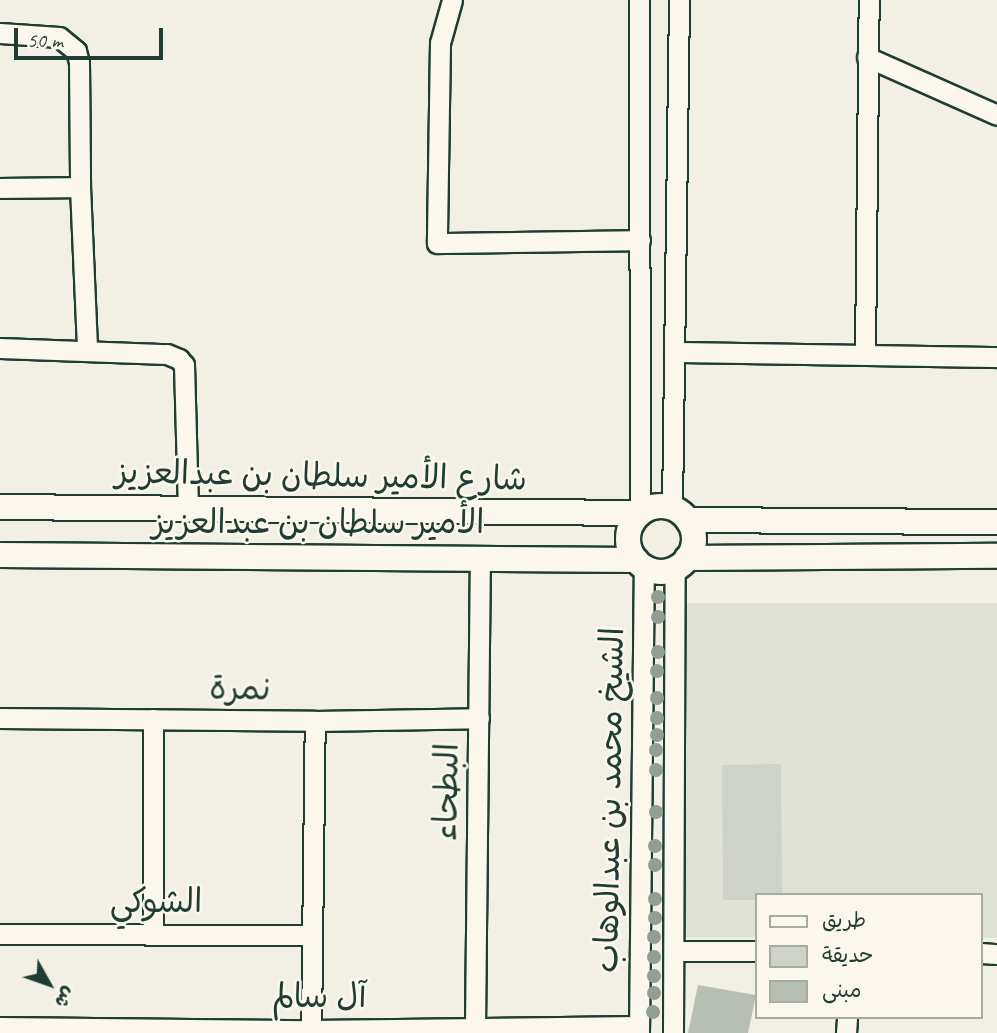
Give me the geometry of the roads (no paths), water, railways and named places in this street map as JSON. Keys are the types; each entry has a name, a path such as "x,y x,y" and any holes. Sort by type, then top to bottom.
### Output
{"main road":[{"name":"شارع الأمير سلطان بن عبدالعزيز","path":"0,506 640,513"},
{"path":"997,522 680,514 650,508 640,513 629,531 630,551 640,564 654,571 681,563 997,556"},
{"path":"680,514 694,539 681,563"},
{"name":"الأمير سلطان بن عبدالعزيز","path":"0,555 480,557 640,564"}],"street":[{"path":"452,0 440,43 437,243 639,240"},
{"path":"639,0 640,513"},
{"path":"679,0 674,352 680,514"},
{"path":"865,355 869,0"},
{"path":"0,33 47,35 68,42 76,51 79,62 79,187 87,350"},
{"path":"867,57 997,115"},
{"path":"0,188 79,187"},
{"path":"0,348 167,354 184,365 188,506"},
{"path":"674,352 997,357"},
{"name":"البطحاء","path":"475,1027 480,557"},
{"name":"الشيخ محمد بن عبدالوهاب","path":"673,1033 681,563"},
{"name":"الشيخ محمد بن عبدالوهاب","path":"639,1029 640,564"},
{"name":"نمرة","path":"0,718 315,721 479,718"},
{"path":"153,719 153,933"},
{"path":"311,1030 315,721"},
{"name":"الشوكي","path":"0,934 312,935"},
{"path":"674,951 755,951"},
{"name":"آل سالم","path":"0,1027 26,1030 475,1027 639,1029"}]}
